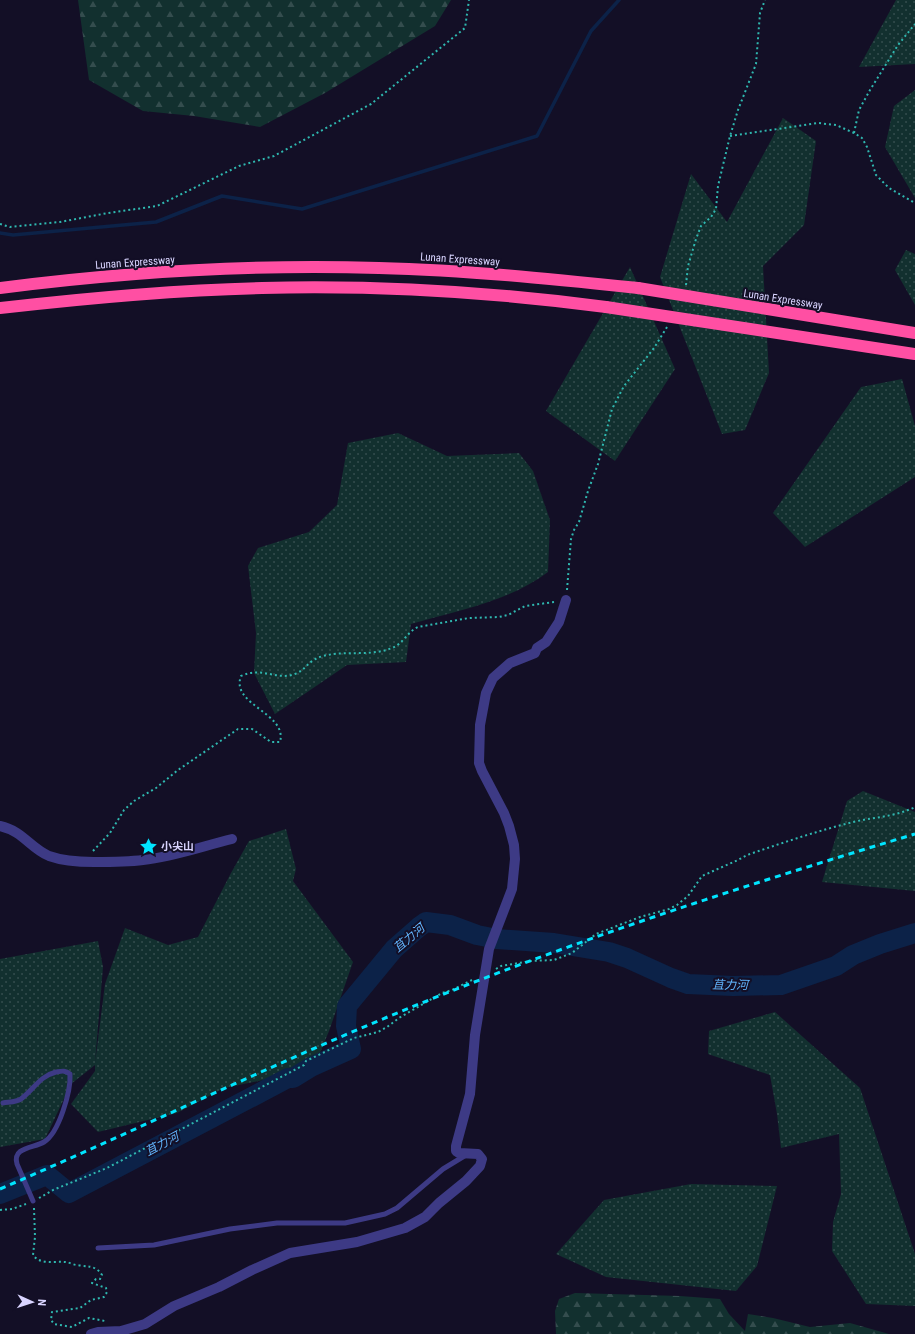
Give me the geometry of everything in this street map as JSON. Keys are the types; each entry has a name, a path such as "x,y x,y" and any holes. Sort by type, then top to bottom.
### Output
{"highway":[{"name":"Lunan Expressway","path":"0,288 149,273 260,267 378,268 476,273 638,288 915,333"},
{"path":"0,308 150,293 261,288 377,288 539,298 915,354"}],"street":[{"path":"91,1334 121,1331 145,1324 174,1306 219,1287 247,1272 290,1253 357,1242 401,1230 419,1221 466,1181 480,1166 482,1159 480,1156 476,1154 457,1152 456,1146 470,1094 475,1035 489,949 512,889 515,850 504,813 482,771 479,762 480,725 486,693 492,678 510,664 535,653 537,648 546,642 559,622 566,600"},
{"path":"0,826 14,830 49,856 77,862 143,860 178,853 232,839"}],"lane":[{"path":"3,1103 22,1098 36,1083 49,1075 62,1071 67,1071 70,1074 69,1094 53,1131 45,1142 19,1152 16,1155 16,1160 33,1201"},
{"path":"98,1248 154,1245 230,1229 277,1223 345,1223 378,1215 397,1208 443,1169 468,1153"}],"path":[{"path":"0,224 10,227 60,222 157,206 239,166 274,156 371,104 466,28 469,0"},
{"path":"854,133 859,110 870,90 898,46 915,24"},
{"path":"730,136 818,123 836,125 862,138 867,147 876,175 889,188 915,203"},
{"path":"77,862 87,858 110,834 124,810 134,801 156,788 178,770 238,729 252,728 272,742 280,742 282,733 278,725 243,693 239,684 241,676 249,672 277,675 296,674 312,659 321,656 369,653 392,648 414,628 469,618 499,617 508,615 525,606 566,600"},
{"path":"53,1190 107,1168 304,1065 306,1061 354,1038 378,1032 442,993 452,990 501,966 531,961 554,960 572,953 596,934 640,917 669,909 688,896 702,876 738,860 747,854 817,831 854,821 903,813 915,807"},
{"path":"33,1201 35,1214 33,1255 35,1259 49,1262 67,1262 96,1268 102,1275 100,1279 96,1279 92,1283 106,1288 107,1292 104,1297 91,1300 80,1308 52,1312 50,1320 54,1324 72,1327 88,1318 93,1318 107,1321 111,1324 115,1331"}],"green space":[{"path":"78,0 451,0 435,26 325,93 260,127 194,116 143,111 89,80"},
{"path":"896,0 915,0 915,64 859,67"},
{"path":"915,90 915,198 885,147 894,106"},
{"path":"783,118 816,141 804,225 763,266 769,373 745,430 722,434 660,277 691,174 727,222"},
{"path":"906,250 915,254 915,305 895,270"},
{"path":"630,267 675,369 615,461 546,411"},
{"path":"902,379 915,426 915,477 805,547 773,513 861,387"},
{"path":"398,433 447,456 519,453 533,471 550,520 548,572 533,582 500,598 411,624 406,662 347,665 275,714 254,673 256,633 248,566 258,548 309,532 337,505 348,443"},
{"path":"863,791 915,812 915,891 822,882 847,801"},
{"path":"286,829 296,869 293,881 353,962 329,1031 313,1070 224,1088 177,1113 98,1132 71,1104 95,1071 95,1065 71,1084 45,1139 0,1147 0,959 98,941 103,967 95,1063 105,984 125,928 168,945 198,937 249,841"},
{"path":"775,1012 860,1088 915,1254 915,1306 866,1304 832,1251 833,1222 841,1194 839,1134 781,1148 770,1075 708,1054 709,1031"},
{"path":"691,1184 777,1186 757,1266 736,1291 606,1277 556,1254 604,1200"},
{"path":"575,1293 680,1296 720,1299 729,1314 745,1331 748,1314 773,1318 810,1327 850,1323 889,1334 556,1334 555,1311 559,1299"}],"waterway":[{"path":"0,233 13,235 156,222 222,196 302,209 537,136 591,31 619,0"},
{"name":"苴力河","path":"0,1194 47,1175 69,1193 288,1078 293,1078 311,1067 351,1049 346,1026 347,1006 394,949 426,922 450,925 477,935 497,939 554,943 609,952 688,984 733,986 781,985 836,966 853,955 880,944 915,933"}],"railway":[{"path":"0,1189 351,1032 465,986 592,938 656,916 915,834"}],"place":[{"name":"小尖山","path":"148,846"}]}
